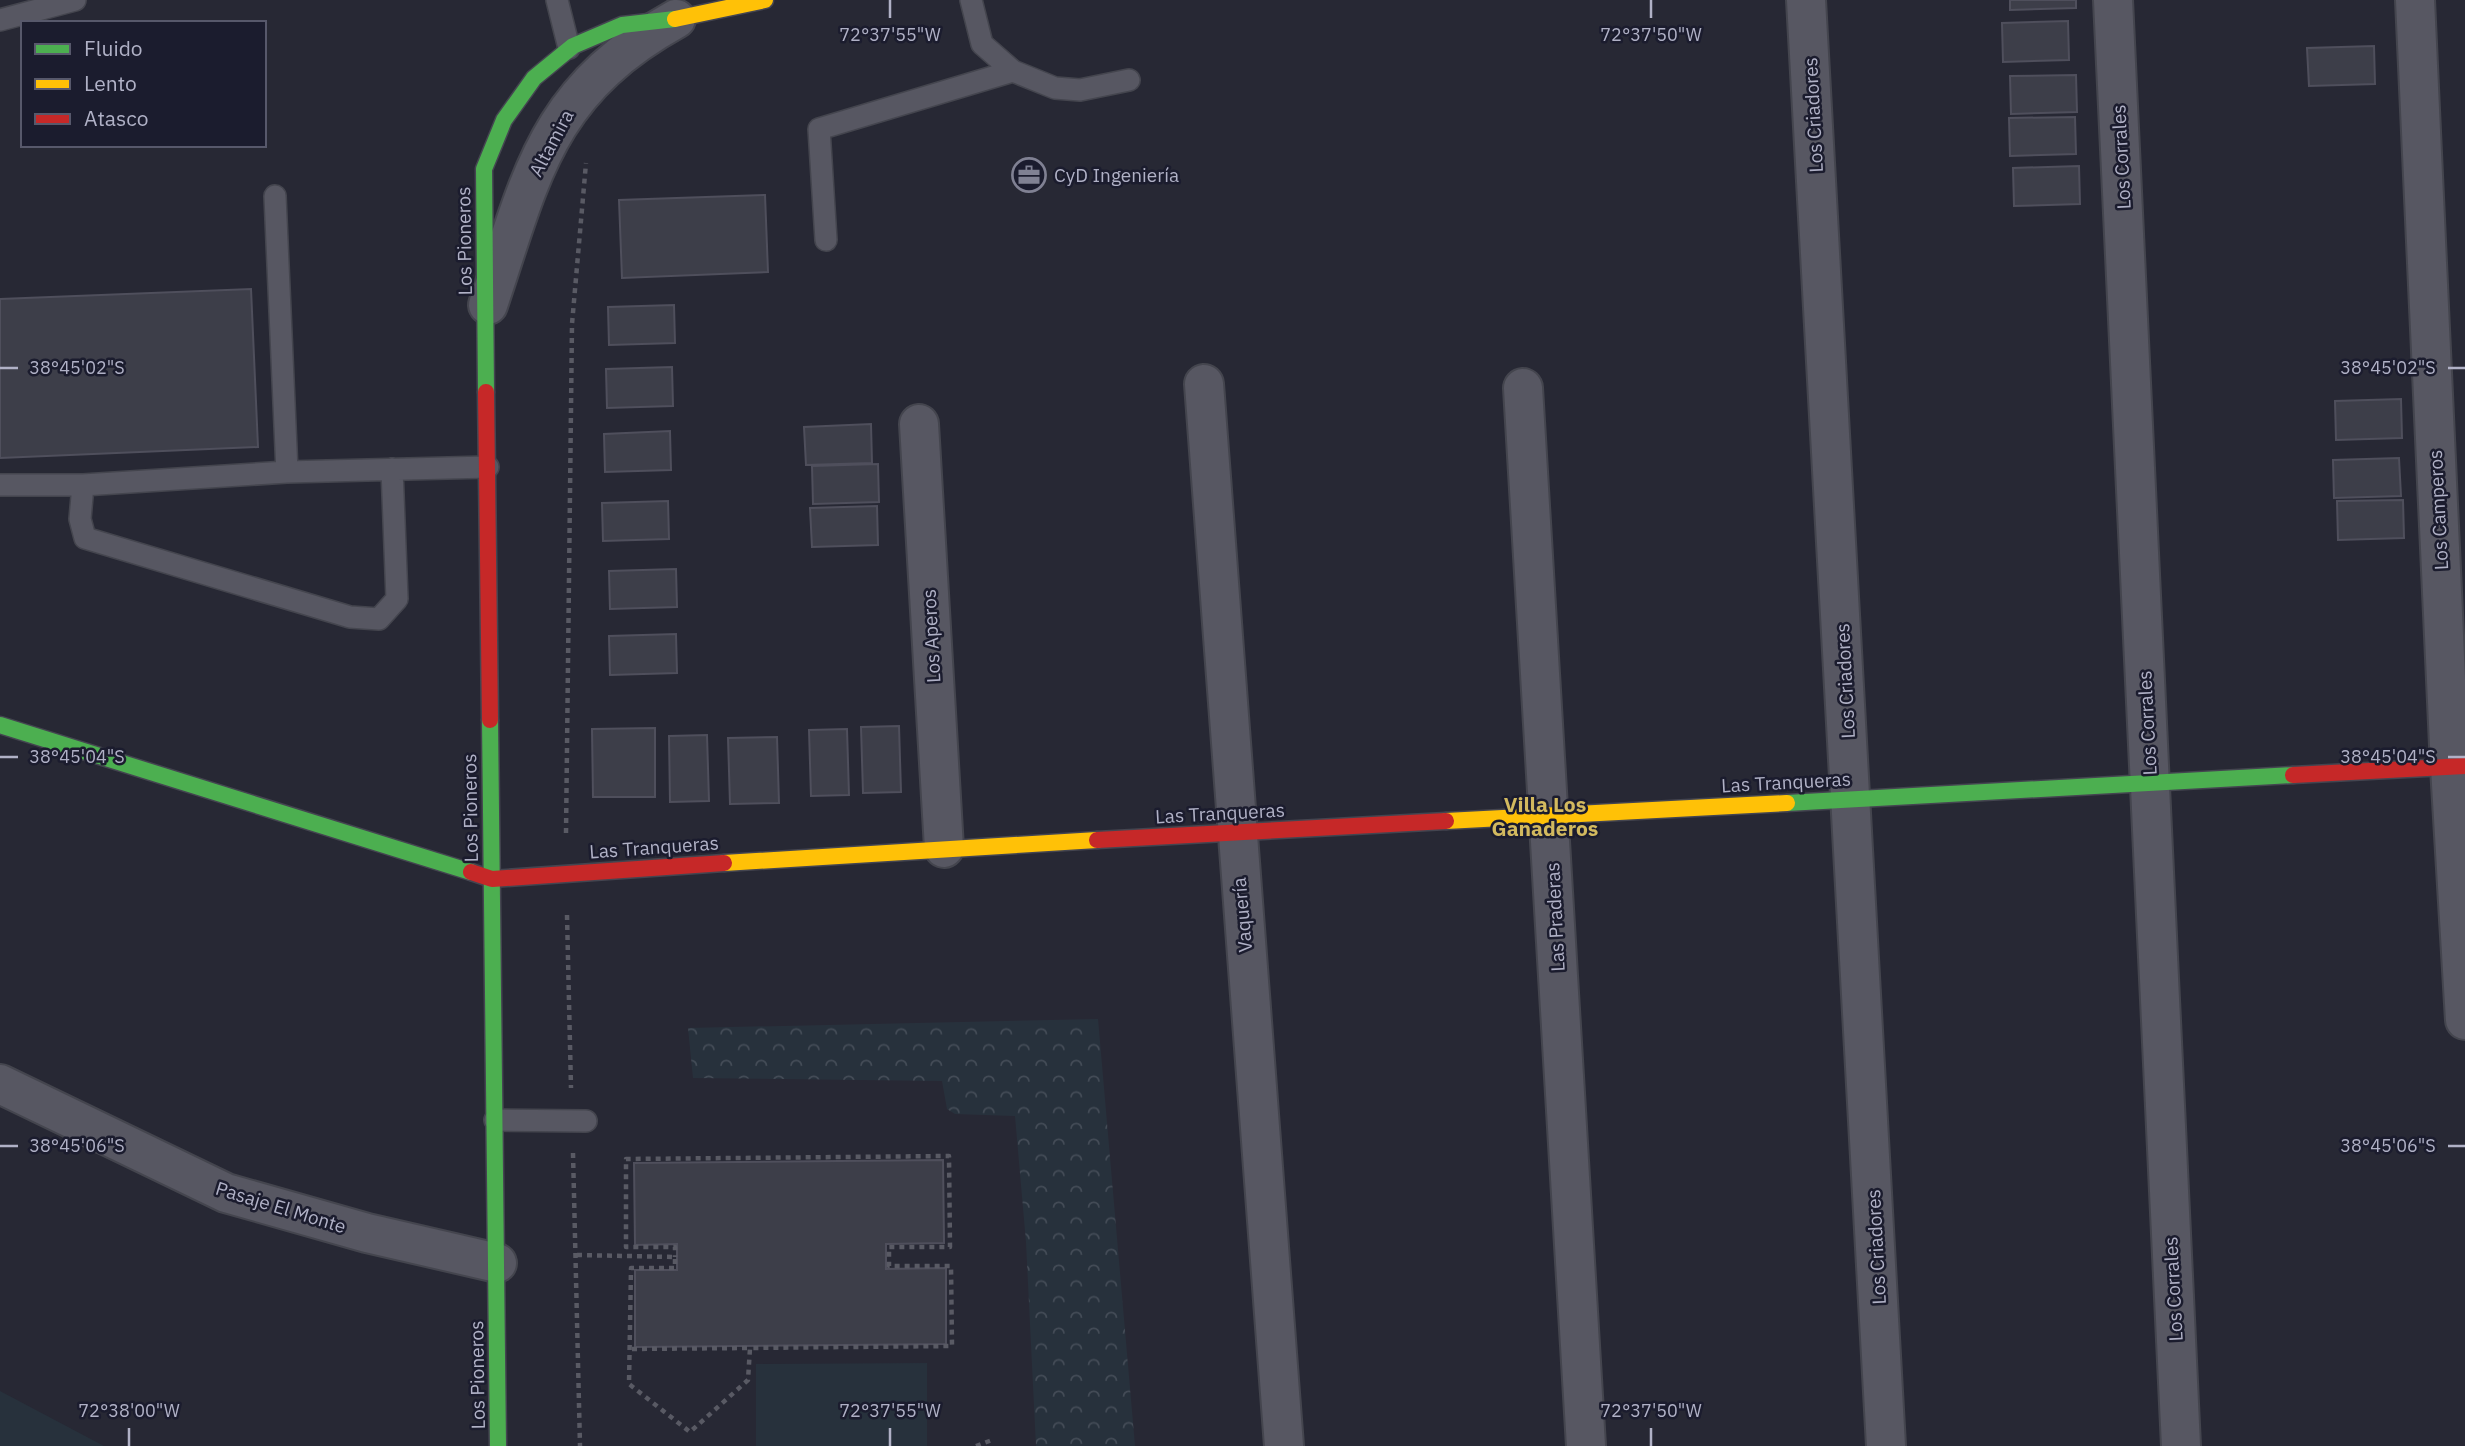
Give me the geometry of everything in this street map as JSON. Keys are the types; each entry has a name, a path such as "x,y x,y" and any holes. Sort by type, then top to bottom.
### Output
{"street":[{"name":"Altamira","path":"484,169 493,140 519,95 546,65 569,48 620,26 676,19 765,0"},
{"name":"Los Criadores","path":"1806,0 1886,1446"},
{"name":"Los Corrales","path":"2113,0 2180,1446"},
{"name":"Los Camperos","path":"2415,0 2458,767 2465,1020"},
{"name":"Altamira","path":"486,310 540,154 558,122 580,92 608,63 641,38 676,19"},
{"name":"Los Pioneros","path":"484,169 498,1446"},
{"name":"Vaquería","path":"1204,384 1284,1446"},
{"name":"Las Praderas","path":"1523,388 1586,1446"},
{"name":"Los Aperos","path":"919,424 944,848"},
{"name":"Las Tranqueras","path":"0,724 492,878 944,848 2458,767"},
{"name":"Pasaje El Monte","path":"0,1084 226,1194 367,1233 496,1263"}],"lane":[{"path":"0,20 75,0"},
{"path":"557,0 569,48"},
{"path":"971,0 982,44 1013,71 1055,88 1080,90 1129,80"},
{"path":"826,240 819,129 1013,71"},
{"path":"275,196 287,472"},
{"path":"0,485 83,485 287,472 488,467"},
{"path":"83,485 80,519 85,538 350,617 379,619 397,599 392,469"},
{"path":"495,1120 579,1120"}],"path":[{"path":"580,1446 576,1255 579,1120 566,874 572,324 587,154"},
{"path":"632,1349 952,1346 951,1266 889,1266 889,1247 950,1247 949,1156 626,1159 626,1247 675,1247 675,1268 631,1268 632,1349 629,1384 691,1432 748,1380 750,1348"},
{"path":"576,1255 675,1257"},
{"path":"976,1446 992,1440"}],"green space":[{"path":"1098,1019 1135,1446 1036,1446 1026,1242 1015,1116 955,1114 947,1109 942,1081 693,1078 688,1028"},
{"path":"927,1363 927,1446 756,1446 756,1364"},
{"path":"0,1391 104,1446 0,1446"}],"building":[{"path":"2010,0 2076,0 2076,8 2010,10"},
{"path":"2068,21 2069,60 2003,62 2002,23"},
{"path":"2374,46 2375,84 2309,86 2307,48"},
{"path":"2076,75 2077,112 2011,114 2010,76"},
{"path":"2075,117 2076,154 2010,156 2009,118"},
{"path":"2079,166 2080,204 2014,206 2013,168"},
{"path":"765,195 768,272 622,278 619,200"},
{"path":"251,289 258,447 0,458 0,299"},
{"path":"674,305 675,343 609,345 608,307"},
{"path":"672,367 673,406 607,408 606,369"},
{"path":"2401,399 2402,438 2336,440 2335,401"},
{"path":"871,424 872,463 806,465 804,427"},
{"path":"670,431 671,470 605,472 604,434"},
{"path":"2399,458 2401,496 2334,498 2333,460"},
{"path":"878,464 879,502 813,504 812,466"},
{"path":"2403,500 2404,538 2338,540 2337,501"},
{"path":"668,501 669,539 603,541 602,503"},
{"path":"877,506 878,545 812,547 810,508"},
{"path":"676,569 677,607 610,609 609,571"},
{"path":"676,634 677,673 610,675 609,636"},
{"path":"899,726 901,792 863,793 861,727"},
{"path":"655,728 655,797 593,797 592,729"},
{"path":"847,729 849,795 811,796 809,730"},
{"path":"707,735 709,801 670,802 669,736"},
{"path":"777,737 779,803 730,804 728,738"},
{"path":"943,1160 944,1243 886,1244 886,1269 946,1268 946,1344 635,1347 635,1270 677,1270 677,1244 635,1245 634,1163"}],"traffic: fast":[{"path":"486,392 484,169 504,120 534,78 573,46 622,25 675,19"},
{"path":"490,720 498,1446"},
{"path":"0,725 471,872"},
{"path":"1787,803 2293,775"}],"traffic: slow":[{"path":"675,19 765,0"},
{"path":"1446,821 1787,803"},
{"path":"724,863 1097,840"}],"traffic: jam":[{"path":"486,392 490,720"},
{"path":"2293,775 2465,766"},
{"path":"1097,840 1446,821"},
{"path":"471,872 492,879 724,863"}],"place":[{"name":"CyD Ingeniería","path":"1029,175"}],"district":[{"name":"Villa Los Ganaderos","path":"1545,817"}]}
